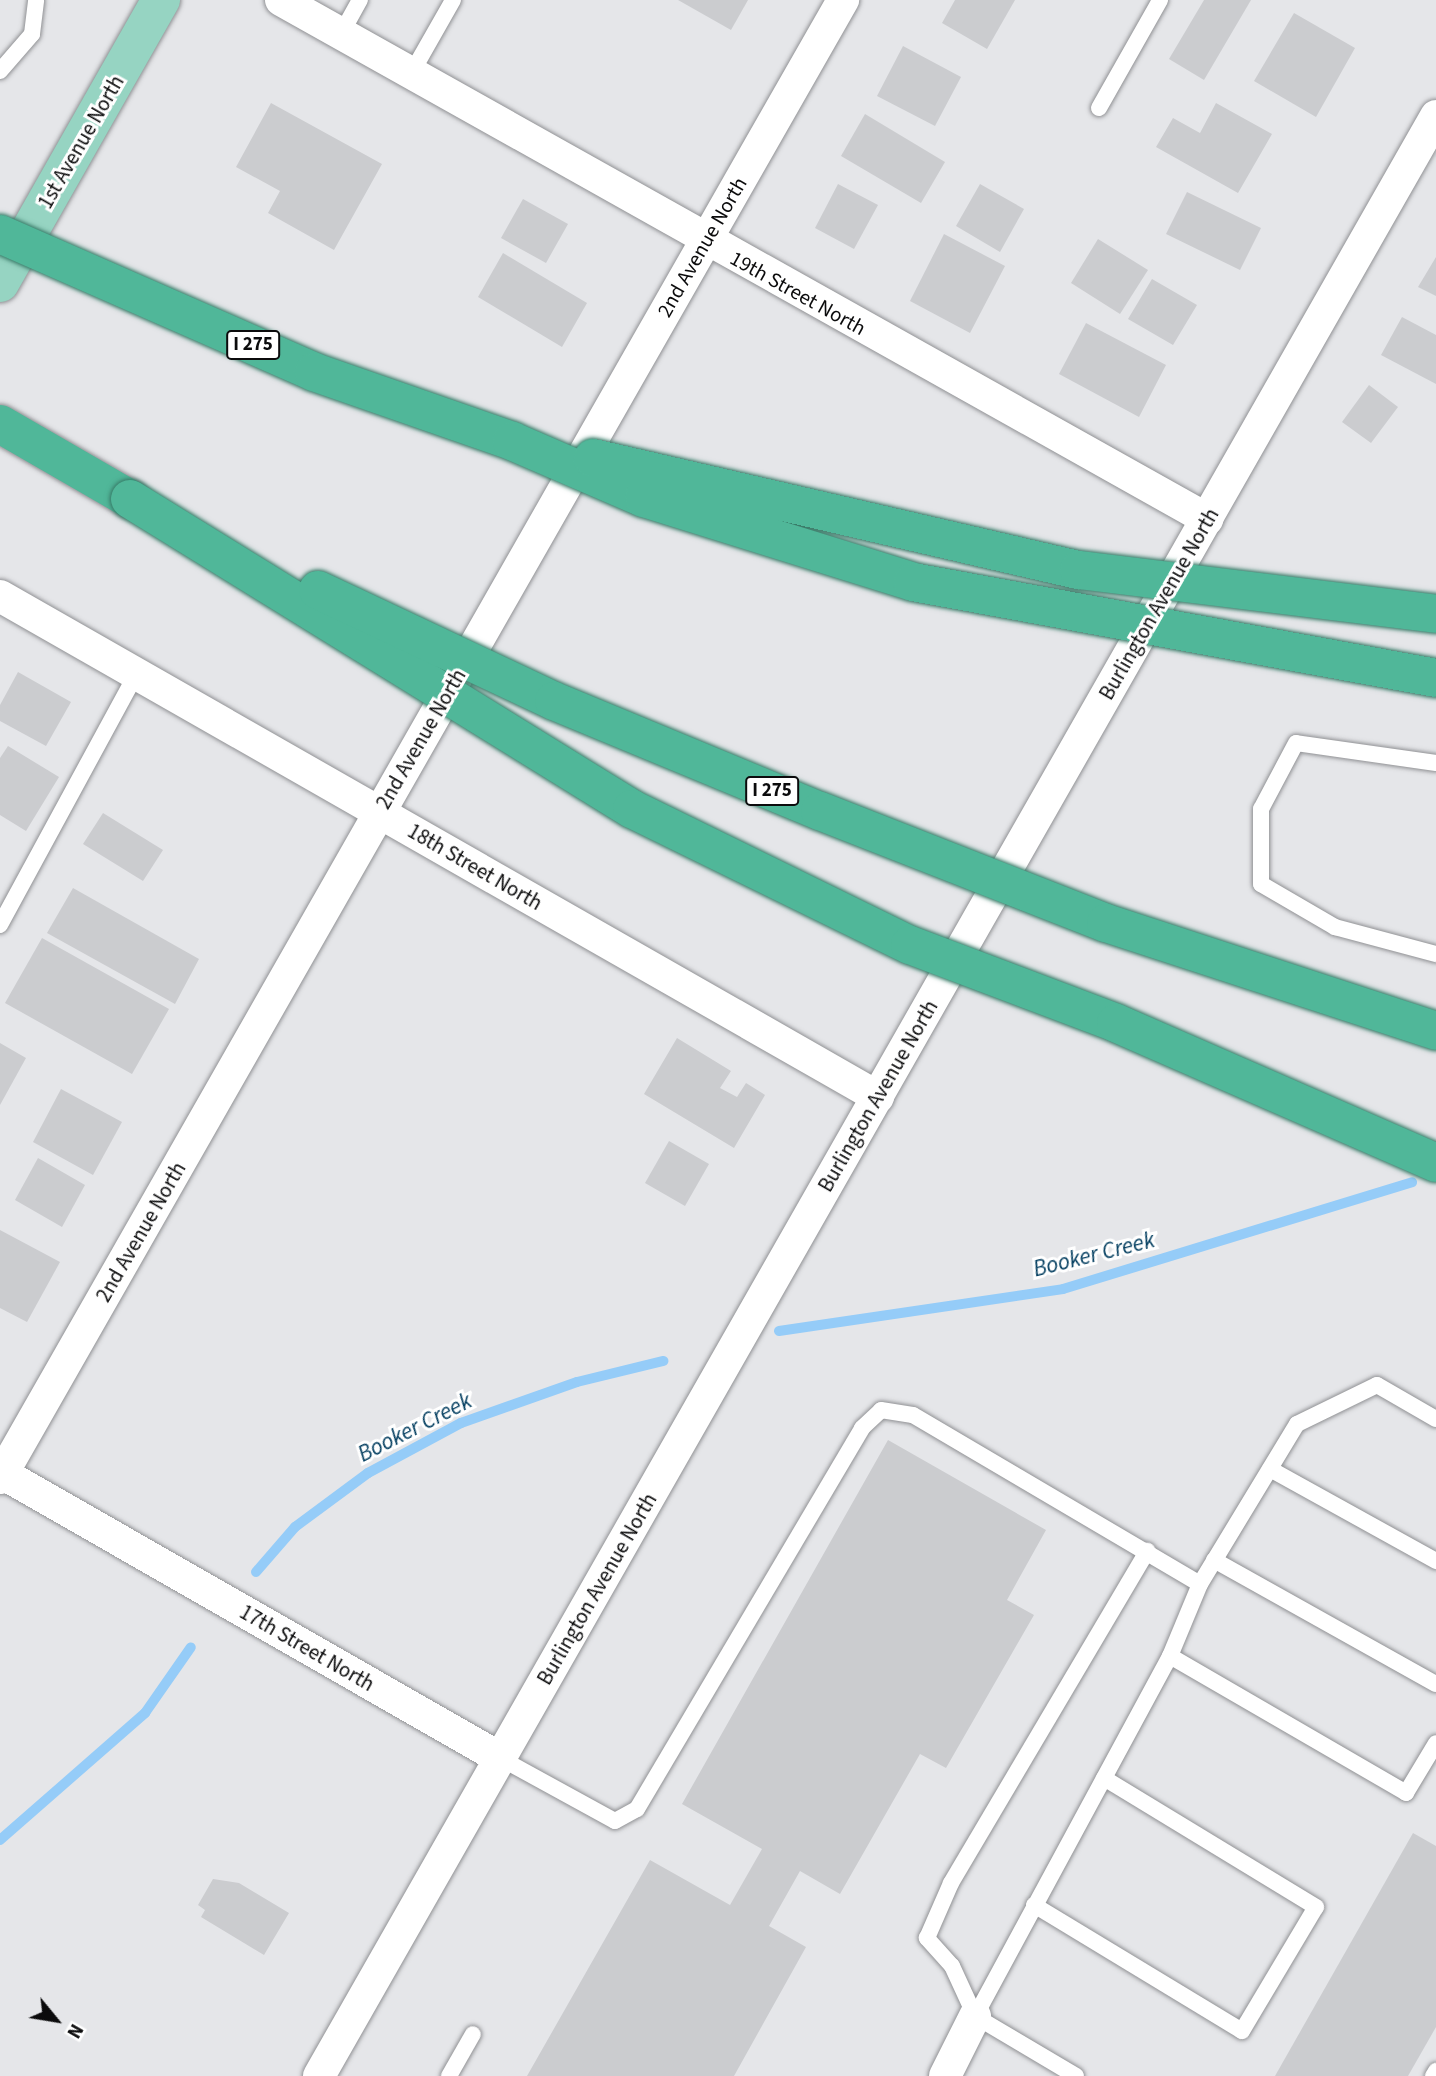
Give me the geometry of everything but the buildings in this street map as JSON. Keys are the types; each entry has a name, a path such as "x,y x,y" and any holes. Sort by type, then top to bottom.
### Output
{"highway":[{"name":"I 275","path":"0,234 314,372 512,441 644,498 913,582 1436,678"},
{"name":"I 275","path":"0,424 130,499 554,701 820,811 1106,923 1436,1031"},
{"path":"512,441 820,506 1079,570 1436,614"},
{"path":"130,499 632,809 910,945 1116,1023 1436,1163"}],"main road":[{"name":"1st Avenue North","path":"0,283 162,0"}],"street":[{"name":"19th Street North","path":"281,0 705,242 1207,519"},
{"name":"2nd Avenue North","path":"1,1475 843,0"},
{"name":"Burlington Avenue North","path":"319,2076 1436,116"},
{"name":"18th Street North","path":"0,596 878,1097"},
{"name":"17th Street North","path":"1,1475 500,1758"},
{"path":"945,2076 975,2016"}],"lane":[{"path":"0,71 32,34 36,0"},
{"path":"341,34 360,0"},
{"path":"411,74 453,0"},
{"path":"1099,108 1160,0"},
{"path":"0,925 136,674"},
{"path":"1436,764 1296,743 1261,809 1261,884 1335,927 1436,954"},
{"path":"975,2016 1170,1656 1200,1584 1297,1423 1377,1385 1436,1419"},
{"name":"17th Street North","path":"500,1758 615,1821 636,1809 862,1428 881,1410 913,1415 1147,1551"},
{"path":"1270,1469 1436,1561"},
{"path":"1076,2076 975,2016 952,1966 927,1938 951,1883 1147,1551 1200,1584"},
{"path":"1214,1560 1436,1684"},
{"path":"1170,1656 1406,1793 1436,1743"},
{"path":"1034,1905 1242,2031 1316,1907 1104,1778"},
{"path":"449,2076 473,2034"},
{"path":"1433,2076 1436,2071"}],"waterway":[{"name":"Booker Creek","path":"779,1331 1063,1289 1412,1182"},
{"name":"Booker Creek","path":"256,1572 295,1527 368,1473 461,1423 577,1382 663,1361"},
{"name":"Booker Creek","path":"0,1840 145,1713 191,1647"}]}
